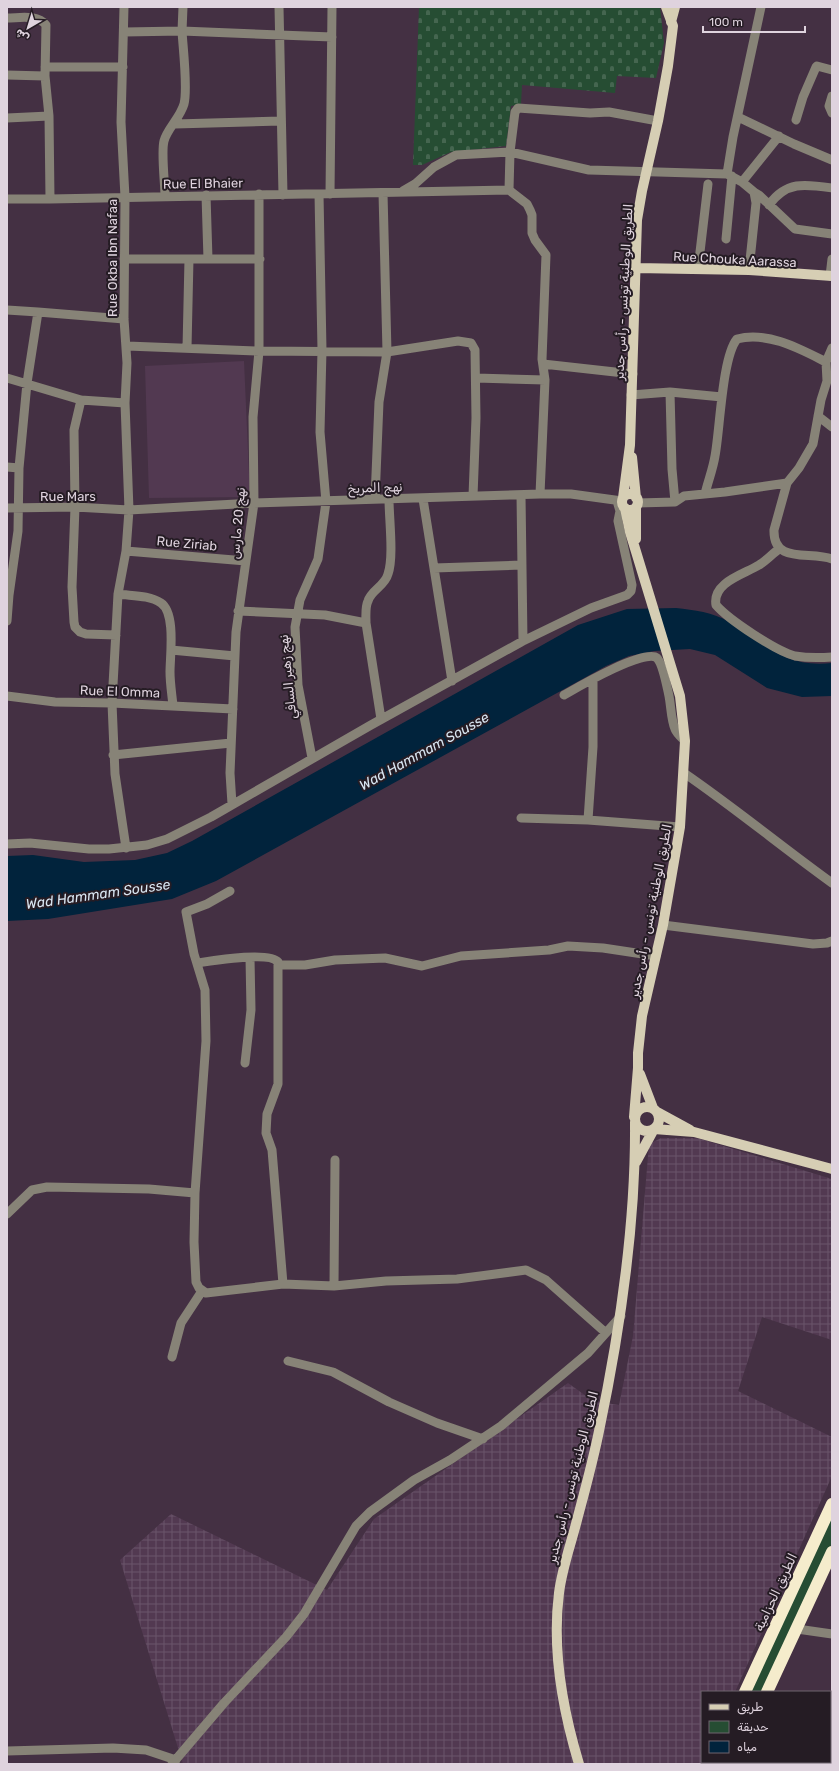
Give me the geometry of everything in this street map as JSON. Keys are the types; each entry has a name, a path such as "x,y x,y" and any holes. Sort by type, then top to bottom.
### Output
{"highway":[{"name":"الطريق الحزامية","path":"744,1691 832,1504"},
{"path":"767,1691 832,1552"}],"main road":[{"name":"الطريق الوطنية تونس - رأس جدير","path":"579,1764 561,1688 557,1624 559,1593 564,1565 599,1432 621,1316 635,1164 638,1052 642,1016 663,925 680,828 684,773 685,741 680,696 636,549 628,502 637,220 668,66 672,26 666,7"},
{"name":"الطريق الوطنية تونس - رأس جدير","path":"671,22 675,7"},
{"name":"Rue Chouka Aarassa","path":"636,268 750,270 831,276"},
{"name":"الطريق الوطنية تونس - رأس جدير","path":"638,1068 655,1110"},
{"path":"694,1132 655,1110 643,1107 639,1109 635,1120 640,1130 645,1131 654,1129 694,1132 832,1169"},
{"path":"654,1129 659,1119 655,1110"},
{"name":"الطريق الوطنية تونس - رأس جدير","path":"635,1164 654,1129"},
{"name":"الطريق الوطنية تونس - رأس جدير","path":"574,1748 575,1764"}],"street":[{"name":"Rue Okba Ibn Nafaa","path":"124,7 120,122 125,197 124,319 127,346 125,403 129,510 126,551 118,594 112,703 113,755 116,792 126,848"},
{"path":"165,196 163,142 167,133 175,124 184,104 185,89 182,31 183,7"},
{"path":"278,7 280,36 280,122 283,195"},
{"path":"330,194 332,7"},
{"path":"726,239 729,175 738,117 761,7"},
{"path":"7,18 34,18 42,20 46,25 45,71 49,116 50,199"},
{"path":"124,32 182,31 332,37"},
{"path":"7,75 45,71 123,67"},
{"path":"796,120 803,96 816,67 832,70"},
{"path":"832,96 829,106 832,113"},
{"path":"540,494 545,380 542,364 546,255 535,240 532,233 532,215 530,210 526,204 509,190 510,152 515,112 520,108 590,113 608,112 658,121"},
{"path":"7,118 49,116"},
{"path":"738,117 832,160"},
{"path":"175,124 280,122"},
{"path":"742,182 779,136"},
{"path":"400,192 415,184 434,167 456,155 510,152 589,170 729,175 742,182 759,195 768,205 796,229 832,234"},
{"path":"698,269 708,184"},
{"path":"768,205 775,196 791,187 816,186 832,188"},
{"name":"Rue El Bhaier","path":"7,199 509,190"},
{"path":"750,270 756,203 754,192"},
{"path":"375,499 379,402 387,352 384,193"},
{"name":"نهج 20 مارس","path":"232,804 230,773 238,611 254,503 253,417 259,351 259,194"},
{"name":"نهج زهير السافي","path":"312,758 298,685 295,635 300,600 318,559 326,502 320,432 322,350 319,194"},
{"path":"206,195 208,259"},
{"path":"124,259 260,259"},
{"path":"187,348 189,259"},
{"path":"831,276 832,259"},
{"path":"7,310 124,319"},
{"path":"7,621 19,508 19,468 27,383 38,312"},
{"path":"705,494 715,455 722,398 732,346 737,339 751,337 777,340 826,362"},
{"path":"127,346 259,351 322,350 387,352 458,341 467,341 471,343 475,350 476,418 473,496"},
{"path":"832,348 826,362 826,381 813,444 799,468 787,483 774,530 774,537 779,549 785,553 824,556 832,559"},
{"path":"542,364 633,374"},
{"path":"7,378 81,400 125,403"},
{"path":"476,378 545,380"},
{"path":"632,395 670,392 722,398"},
{"path":"670,392 672,469 675,502"},
{"path":"81,400 74,430 75,508 72,587 75,627 80,632 86,634 116,634"},
{"path":"818,416 832,427"},
{"path":"7,467 19,468"},
{"name":"نهج المريخ","path":"129,510 254,503 424,499 540,494 571,494 628,502 675,502 684,496 787,483"},
{"path":"521,495 523,640"},
{"path":"380,719 366,623 367,602 370,596 386,581 389,574 389,499"},
{"path":"424,499 452,681"},
{"path":"7,844 30,843 89,849 126,848 147,845 167,839 523,640 591,608 627,595 631,591 632,585 618,522 620,511 628,502"},
{"name":"Rue Mars","path":"7,508 129,510"},
{"path":"779,549 759,565 732,578 717,594 716,605 753,633 786,652 808,658 832,657"},
{"name":"Rue Ziriab","path":"126,551 246,561"},
{"path":"434,568 522,565"},
{"path":"118,594 142,597 162,603 168,611 171,650 170,673 173,706"},
{"path":"238,611 325,615 366,623"},
{"path":"171,650 236,656"},
{"path":"564,695 608,670 632,661 655,657 658,660 662,670 675,729 685,741"},
{"path":"588,820 593,747 593,679"},
{"name":"Rue El Omma","path":"7,696 55,702 112,703 233,710"},
{"path":"113,755 231,743"},
{"path":"684,773 721,799 832,883"},
{"path":"520,818 588,820 680,828"},
{"path":"230,891 207,904 186,912 197,963 205,990 206,1041 194,1242 196,1282 202,1291 214,1293 257,1286 284,1284 334,1286 386,1281 457,1279 526,1270 546,1280 606,1333"},
{"path":"663,925 813,944 832,941"},
{"path":"278,965 305,965 335,960 385,958 422,966 461,956 550,950 568,946 603,948 656,956"},
{"path":"197,963 238,957 275,959 278,965 278,1084 267,1114 266,1133 272,1150 284,1284"},
{"path":"245,1063 251,1010 250,958"},
{"path":"334,1286 335,1160"},
{"path":"7,1214 32,1190 47,1187 149,1189 196,1193"},
{"path":"172,1357 181,1323 202,1291"},
{"path":"7,1750 113,1748 146,1750 174,1762 224,1703 286,1637 304,1614 356,1526 370,1512 414,1480 482,1440 501,1426 558,1380 588,1353 621,1316"},
{"path":"288,1361 333,1372 389,1402 437,1423 482,1440"},
{"path":"797,1629 832,1634"}],"shaded area":[{"path":"244,361 250,497 149,498 145,366"},
{"path":"661,1138 697,1138 832,1179 832,1340 762,1317 738,1391 832,1437 832,1476 735,1691 701,1691 702,1764 183,1764 120,1560 171,1514 327,1590 374,1519 568,1383 593,1401 619,1405 633,1336 649,1144"}],"green space":[{"path":"419,7 660,7 664,43 656,78 617,76 615,93 522,85 521,104 511,106 506,146 451,152 422,165 413,165"},
{"path":"832,1512 832,1543 762,1691 748,1691"}],"water":[{"name":"Wad Hammam Sousse","path":"676,608 703,612 723,619 776,653 788,658 815,664 832,663 832,696 802,697 767,688 715,655 690,649 654,651 629,656 606,666 216,881 172,899 48,919 7,921 7,856 33,855 84,862 135,860 167,853 192,841 578,625 627,609"}]}
